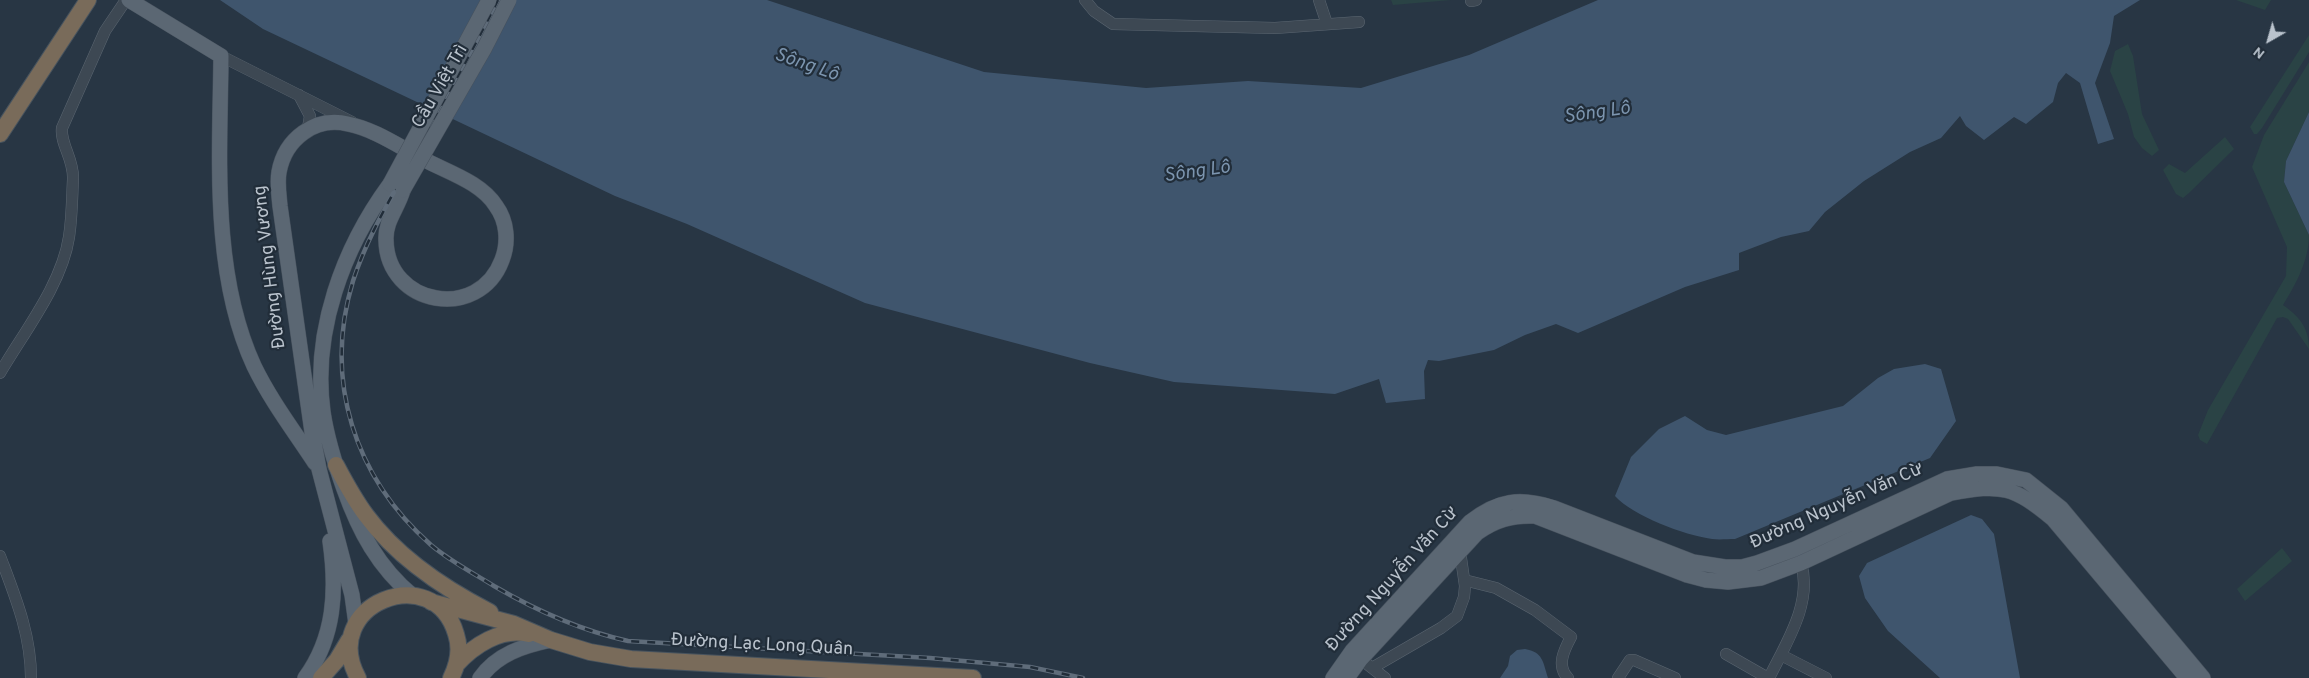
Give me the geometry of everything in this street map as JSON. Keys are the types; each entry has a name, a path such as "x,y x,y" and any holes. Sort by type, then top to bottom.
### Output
{"highway":[{"path":"0,113 75,0"},
{"path":"0,134 88,0"},
{"path":"336,465 366,515 400,552 442,584 514,624"},
{"path":"321,678 338,660 366,610 380,600 396,596 413,596"},
{"name":"Đường Lạc Long Quân","path":"413,596 514,624 550,640"},
{"path":"431,602 446,614 455,630 458,648 454,674"},
{"path":"353,631 351,662 358,678"},
{"name":"Đường Lạc Long Quân","path":"454,674 480,644 503,635 525,633 590,652 641,660 866,675 973,678"}],"main road":[{"path":"127,0 221,56 222,226 231,290 240,327 254,366 267,390 319,469 333,566 334,591 332,615 324,644 305,678"},
{"name":"Cầu Việt Trì","path":"396,187 489,0"},
{"name":"Cầu Việt Trì","path":"396,187 484,49 509,0"},
{"path":"308,128 322,123 335,122 349,124 369,131 474,186 491,199 501,214 506,242 499,268 487,283 462,297 443,299 420,294 402,280 388,256 386,238 390,217 399,202 396,187"},
{"name":"Đường Hùng Vương","path":"308,128 297,138 287,152 280,168 278,181 280,206 306,395 319,469 352,595 353,631"},
{"path":"396,187 364,223 348,254 331,307 321,390 325,421 336,465 353,514 369,547 392,576 413,596"},
{"name":"Đường Nguyễn Văn Cừ","path":"1347,678 1366,664 1401,605 1470,522 1482,513 1507,503 1520,501 1534,502 1693,562 1725,567 1742,567 1795,549 1946,479 1977,474 1997,474 2026,480 2061,508 2203,678"},
{"name":"Đường Nguyễn Văn Cừ","path":"1332,678 1352,651 1484,528 1496,521 1521,516 1534,516 1687,575 1706,580 1744,581 1761,578 1801,563 1951,493 1978,488 2014,491 2028,498 2053,519 2187,678"},
{"path":"480,678 488,668 502,657 522,648 550,640"}],"street":[{"path":"0,373 57,278 69,237 73,176 72,161 61,135 62,128 106,31 127,0"},
{"path":"1085,0 1094,10 1113,24 1275,28 1359,22"},
{"path":"1319,0 1327,24"},
{"path":"221,56 369,131"},
{"path":"298,94 310,116 308,128"},
{"path":"1385,678 1366,664 1442,628 1457,616 1464,597 1460,551"},
{"path":"0,556 24,622 29,643 31,678"},
{"path":"1726,654 1768,678 1781,655 1804,598 1805,581 1801,563"},
{"path":"1464,580 1496,588 1535,610 1571,637 1561,660 1563,673 1568,678"},
{"path":"1781,655 1814,675 1826,678"},
{"path":"1618,678 1630,660 1675,678"}],"green space":[{"path":"1391,0 1451,0 1393,5"},
{"path":"2236,0 2271,0 2265,10"},
{"path":"2309,35 2309,52 2262,128 2257,134 2254,134 2250,127"},
{"path":"2128,44 2133,56 2142,114 2159,150 2152,156 2142,148 2134,137 2128,114 2110,71 2115,51"},
{"path":"2309,62 2309,112 2286,161 2284,182 2309,235 2307,254 2293,289 2283,305 2299,319 2305,329 2309,349 2288,319 2283,317 2277,318 2207,444 2200,440 2198,435 2208,410 2286,276 2287,247 2252,167 2264,135"},
{"path":"2225,137 2234,149 2183,198 2176,194 2163,170 2169,164 2185,173"},
{"path":"2282,548 2292,561 2245,601 2237,589"}],"water":[{"name":"Sông Lô","path":"220,0 767,0 984,72 1146,88 1248,81 1361,88 1469,55 1598,0 2140,0 2114,16 2110,43 2095,83 2114,139 2098,144 2080,83 2066,73 2058,83 2053,102 2026,124 2014,117 1984,140 1966,126 1960,116 1941,138 1910,152 1864,181 1825,212 1809,231 1781,237 1739,253 1739,270 1685,287 1578,333 1556,324 1525,335 1494,350 1439,361 1428,360 1424,371 1425,399 1386,403 1379,379 1335,394 1174,382 1090,363 865,303 687,224 615,196 263,29"},
{"path":"2309,112 2309,235 2284,182 2286,161"},
{"path":"1925,364 1941,369 1956,421 1930,458 1735,539 1701,537 1660,524 1634,511 1615,496 1631,457 1659,429 1685,416 1707,430 1726,435 1843,406 1878,378 1894,369"},
{"path":"1971,515 1982,519 1994,534 2020,678 1940,678 1888,631 1865,598 1859,576 1867,563"},
{"path":"1525,649 1539,655 1548,678 1500,678 1508,666 1510,656 1517,650"}],"railway":[{"path":"498,0 371,236 353,281 345,318 342,354 344,390 352,425 365,458 382,489 404,518 438,551 510,595 575,625 610,637 628,641 930,658 1030,667 1083,678"}]}
